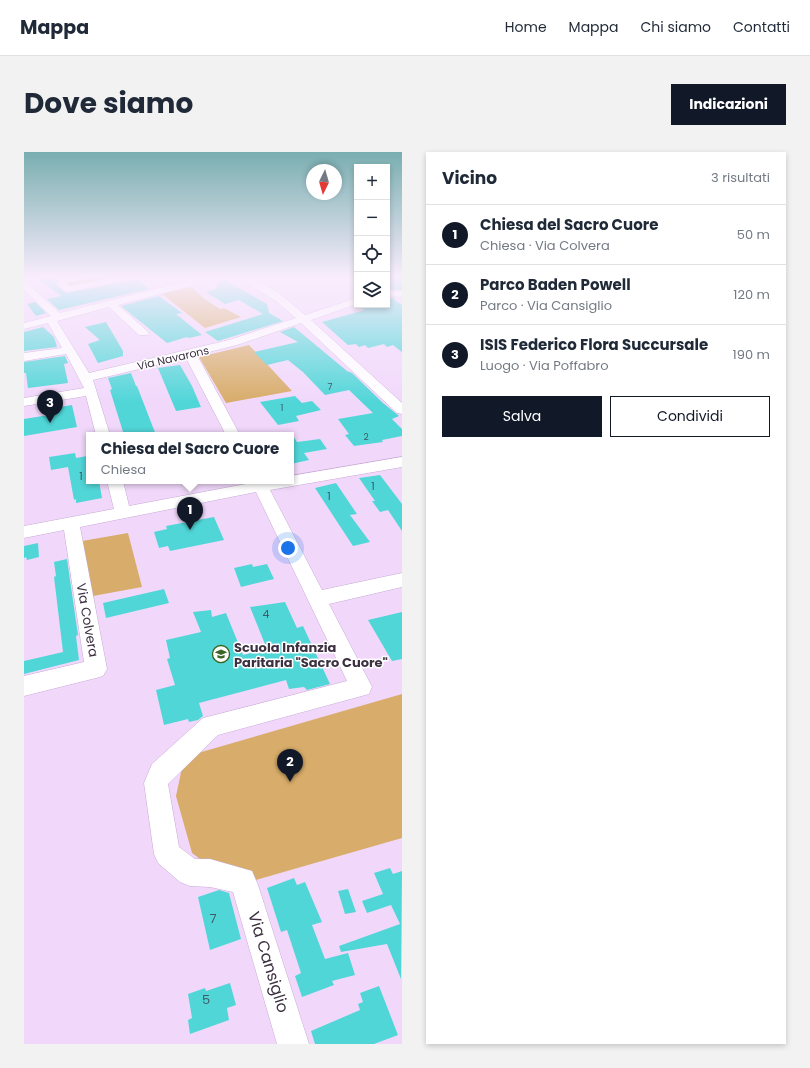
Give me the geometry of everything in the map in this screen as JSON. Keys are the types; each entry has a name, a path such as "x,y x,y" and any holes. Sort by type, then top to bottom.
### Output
{"street":[{"path":"24,326 53,319"},
{"path":"55,319 92,391 102,432"},
{"path":"127,319 143,333"},
{"name":"Via Navarons","path":"86,378 233,343 304,319"},
{"path":"304,319 402,410"},
{"path":"24,357 70,350"},
{"path":"190,354 231,432"},
{"path":"24,402 92,391"},
{"path":"294,480 402,462"},
{"path":"116,484 123,513"},
{"path":"24,532 123,513 254,484"},
{"path":"260,484 317,599 402,580"},
{"name":"Via Colvera","path":"24,686 96,668 71,523"},
{"name":"Via Cansiglio","path":"293,1044 248,895 242,881 210,873 190,872 167,854 156,783 161,773 211,726 362,687 317,599"}],"shaded area":[{"path":"193,319 236,319 205,328"},
{"path":"249,345 292,391 226,403 199,357"},
{"path":"128,533 142,587 93,596 82,541"},
{"path":"402,694 402,838 252,881 204,862 192,853 176,796 182,768 191,755"}],"building":[{"path":"137,319 182,319 202,335 189,338 187,337 167,343"},
{"path":"248,319 279,319 283,321 218,341 205,332"},
{"path":"334,319 402,319 402,352 393,345 387,347 384,344 368,348 365,345 359,347 356,344 348,345 322,322"},
{"path":"106,322 123,351 123,356 98,363 88,344 100,340 85,327"},
{"path":"43,327 54,337 57,347 24,351 24,332"},
{"path":"294,327 347,371 352,373 383,403 399,416 392,419 402,429 402,436 382,440 383,442 354,446 345,435 349,434 338,419 373,413 349,390 325,395 303,372 288,360 267,365 254,352 298,342 280,332"},
{"path":"65,356 68,363 64,364 68,383 28,388 26,373 24,373 24,362"},
{"path":"180,365 192,386 201,407 176,411 158,368"},
{"path":"131,373 155,432 123,432 110,390 112,389 108,378"},
{"path":"295,396 302,403 312,401 321,410 296,416 299,421 278,425 260,402"},
{"path":"72,405 77,427 24,436 24,419 49,415 48,409"},
{"path":"294,438 297,442 320,439 327,449 304,453 309,460 294,463"},
{"path":"75,453 76,458 86,456 86,484 100,484 102,498 76,503 76,499 74,500 68,467 51,470 49,457"},
{"path":"380,475 402,504 402,531 388,510 380,512 372,501 375,501 359,478"},
{"path":"336,483 357,514 350,515 370,542 353,546 315,488"},
{"path":"214,517 224,540 170,551 168,546 159,548 154,532 167,529 166,526"},
{"path":"38,543 39,557 27,560 26,557 24,558 24,546"},
{"path":"67,559 78,635 76,636 79,660 24,674 24,661 63,652 54,577 56,576 54,562"},
{"path":"252,564 253,567 267,564 274,579 241,587 234,568"},
{"path":"164,589 169,603 106,618 103,603"},
{"path":"285,602 297,628 303,626 330,684 307,690 304,687 289,689 286,680 199,703 203,716 198,720 189,722 188,719 164,725 156,690 175,685 167,659 170,658 166,640 201,632 193,612 211,610 212,617 226,613 243,655 267,649 250,607"},
{"path":"402,612 402,659 392,661 368,620"},
{"path":"390,868 393,874 402,871 401,979 387,944 341,952 339,946 400,924 391,905 367,913 362,901 383,894 374,873"},
{"path":"294,878 297,885 305,882 322,922 312,925 325,959 348,953 355,975 332,981 334,985 302,997 295,976 301,973 287,930 281,932 267,888"},
{"path":"348,889 356,912 345,914 338,891"},
{"path":"219,890 229,893 241,939 210,950 198,897"},
{"path":"230,983 236,1005 227,1008 229,1020 190,1034 188,1020 192,1018 188,994 205,988 206,991"},
{"path":"379,986 398,1035 374,1044 315,1044 311,1031 360,1010 358,1004 363,1002 360,993"}],"place":[{"name":"ISIS Federico Flora Succursale","path":"50,423"},
{"name":"Chiesa del Sacro Cuore","path":"190,530"},
{"name":"Scuola Infanzia Paritaria \"Sacro Cuore\"","path":"221,654"},
{"name":"Parco Baden Powell","path":"290,782"}]}
